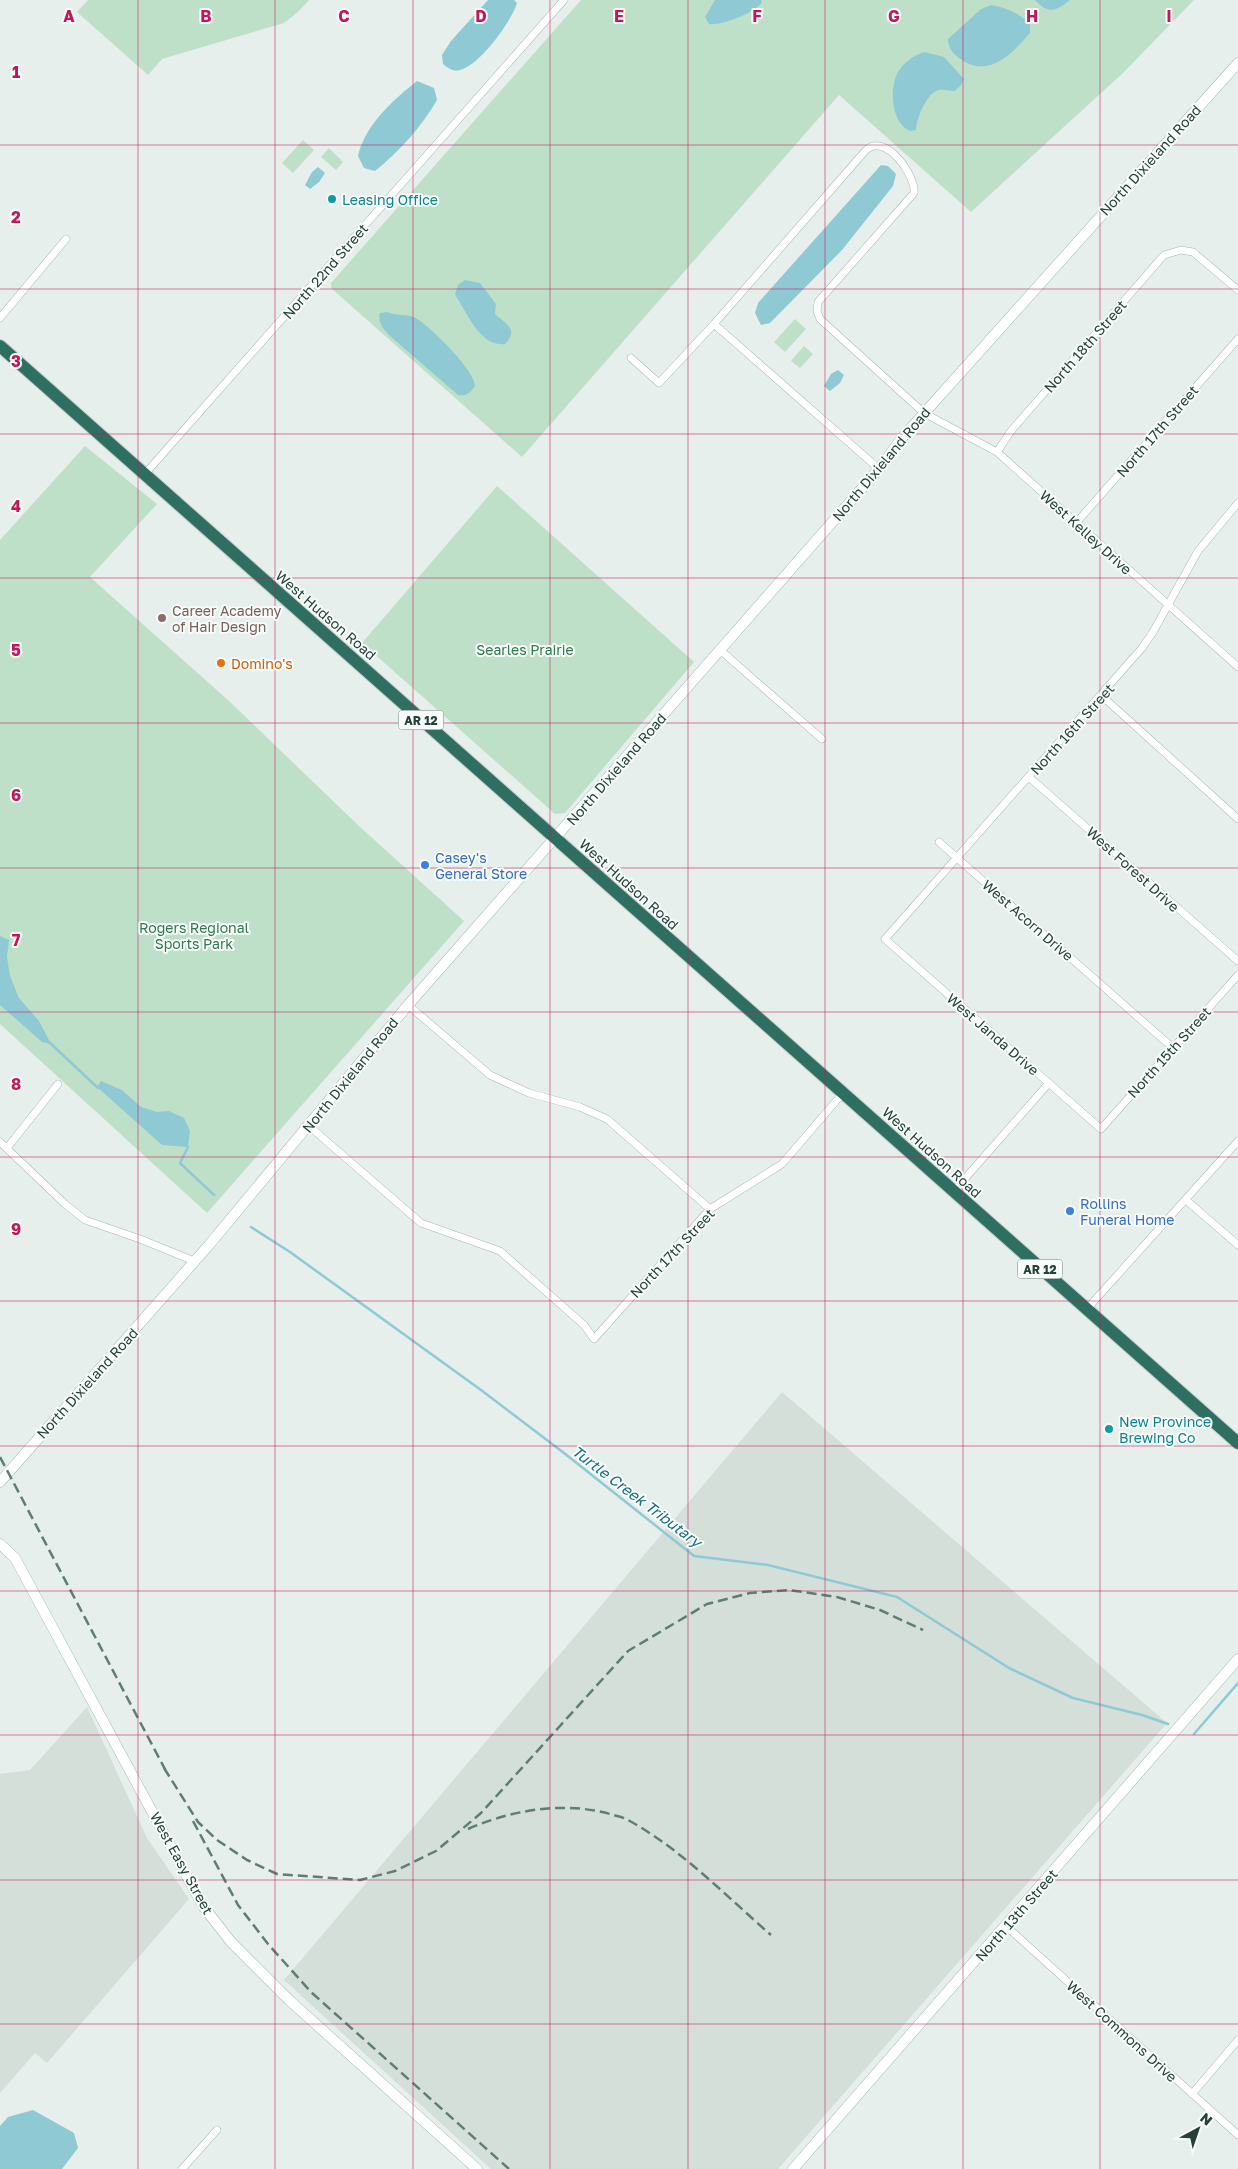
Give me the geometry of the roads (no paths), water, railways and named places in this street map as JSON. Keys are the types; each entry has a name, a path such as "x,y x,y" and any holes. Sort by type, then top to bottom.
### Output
{"highway":[{"name":"West Hudson Road","path":"0,346 1238,1443"}],"street":[{"name":"North 22nd Street","path":"144,475 564,0"},
{"name":"North Dixieland Road","path":"0,1482 194,1262 408,1005 879,469 902,438 1238,62"},
{"name":"West Kelley Drive","path":"714,324 866,150 870,146 876,145 885,147 905,167 914,187 914,193 818,302 817,311 820,319 924,413 997,452 1238,667"},
{"path":"0,318 66,239"},
{"name":"North 18th Street","path":"997,452 1011,432 1164,256 1181,250 1193,252 1238,290"},
{"path":"631,358 659,383 714,324 879,469"},
{"name":"North 17th Street","path":"1076,523 1238,339"},
{"name":"North 16th Street","path":"885,939 1102,696 1148,641 1198,550 1238,503"},
{"path":"719,649 822,739"},
{"path":"1102,696 1238,819"},
{"name":"West Forest Drive","path":"1029,777 1238,961"},
{"name":"West Acorn Drive","path":"939,842 1173,1048"},
{"name":"West Janda Drive","path":"885,939 1101,1128"},
{"name":"North 15th Street","path":"1101,1128 1238,975"},
{"path":"408,1005 490,1076 530,1093 580,1108 607,1119 710,1210"},
{"path":"953,1192 1049,1083"},
{"path":"7,1148 58,1084"},
{"name":"North 17th Street","path":"309,1126 421,1224 500,1251 584,1325 594,1339 710,1210 782,1164 843,1093"},
{"path":"1086,1310 1238,1141"},
{"path":"0,1142 65,1204 85,1220 140,1239 194,1262"},
{"path":"1186,1200 1238,1246"},
{"name":"West Easy Street","path":"0,1544 15,1558 203,1906 231,1942 289,2000 477,2169"},
{"name":"North 13th Street","path":"793,2169 1007,1927 1238,1659"},
{"name":"West Commons Drive","path":"1007,1927 1238,2135"},
{"path":"1192,2094 1238,2040"},
{"path":"182,2169 217,2130"}],"water":[{"path":"488,0 514,0 517,3 502,31 485,52 460,70 449,68 443,64 442,55 451,41"},
{"path":"715,0 761,0 762,2 737,18 721,23 709,24 705,17"},
{"path":"1035,0 1070,0 1061,7 1052,10 1044,8"},
{"path":"991,5 1007,9 1026,20 1030,23 1030,33 999,62 980,66 970,64 953,52 948,39 981,9"},
{"path":"925,52 944,57 964,79 955,91 939,90 934,92 926,101 920,113 916,130 910,131 899,121 895,113 893,87 898,72 903,65 913,57"},
{"path":"417,81 434,88 437,100 431,110 393,156 375,171 364,168 358,156 373,124 399,96"},
{"path":"881,165 888,166 896,174 893,186 842,250 770,323 761,325 755,313 758,303"},
{"path":"318,167 325,173 319,182 310,189 305,185 312,172"},
{"path":"465,280 480,283 496,304 495,314 511,330 509,339 505,344 496,344 488,340 470,320 455,294 458,285"},
{"path":"387,312 414,317 440,338 468,370 475,386 472,390 466,395 458,395 390,336 379,320 380,313"},
{"path":"838,370 844,375 840,383 830,391 824,386 831,374"},
{"path":"0,936 9,940 7,957 10,976 19,998 39,1021 51,1044 42,1042 0,1005"},
{"path":"101,1081 122,1090 141,1107 157,1112 169,1111 184,1118 190,1131 188,1147 162,1145 97,1087"},
{"path":"33,2110 74,2133 78,2148 62,2169 0,2169 0,2126 8,2117"}],"waterway":[{"name":"Turtle Creek Tributary","path":"49,1042 98,1088"},
{"name":"Turtle Creek Tributary","path":"186,1146 188,1147 180,1163 214,1195"},
{"name":"Turtle Creek Tributary","path":"251,1227 290,1252 481,1390 694,1556 768,1565 897,1597 1009,1668 1073,1698 1142,1715 1168,1724"},
{"name":"Turtle Creek Tributary","path":"1194,1734 1238,1683"}],"railway":[{"path":"0,1457 167,1773"},
{"path":"164,1768 198,1822 217,1840 247,1860 277,1874 360,1880 395,1871 436,1851 481,1813 628,1651 707,1604 750,1593 789,1590 837,1597 880,1610 923,1630"},
{"path":"468,1829 520,1812 556,1808 592,1810 624,1818 684,1859 771,1935"},
{"path":"193,1821 238,1905 268,1944 311,1992 509,2169"}],"place":[{"name":"Leasing Office","path":"332,199"},
{"name":"Career Academy of Hair Design","path":"162,618"},
{"name":"Domino's","path":"221,663"},
{"name":"Casey's General Store","path":"425,865"},
{"name":"Rollins Funeral Home","path":"1070,1211"},
{"name":"New Province Brewing Co","path":"1109,1429"}],"park label":[{"name":"Searles Prairie","path":"525,649"},
{"name":"Rogers Regional Sports Park","path":"194,936"}]}
